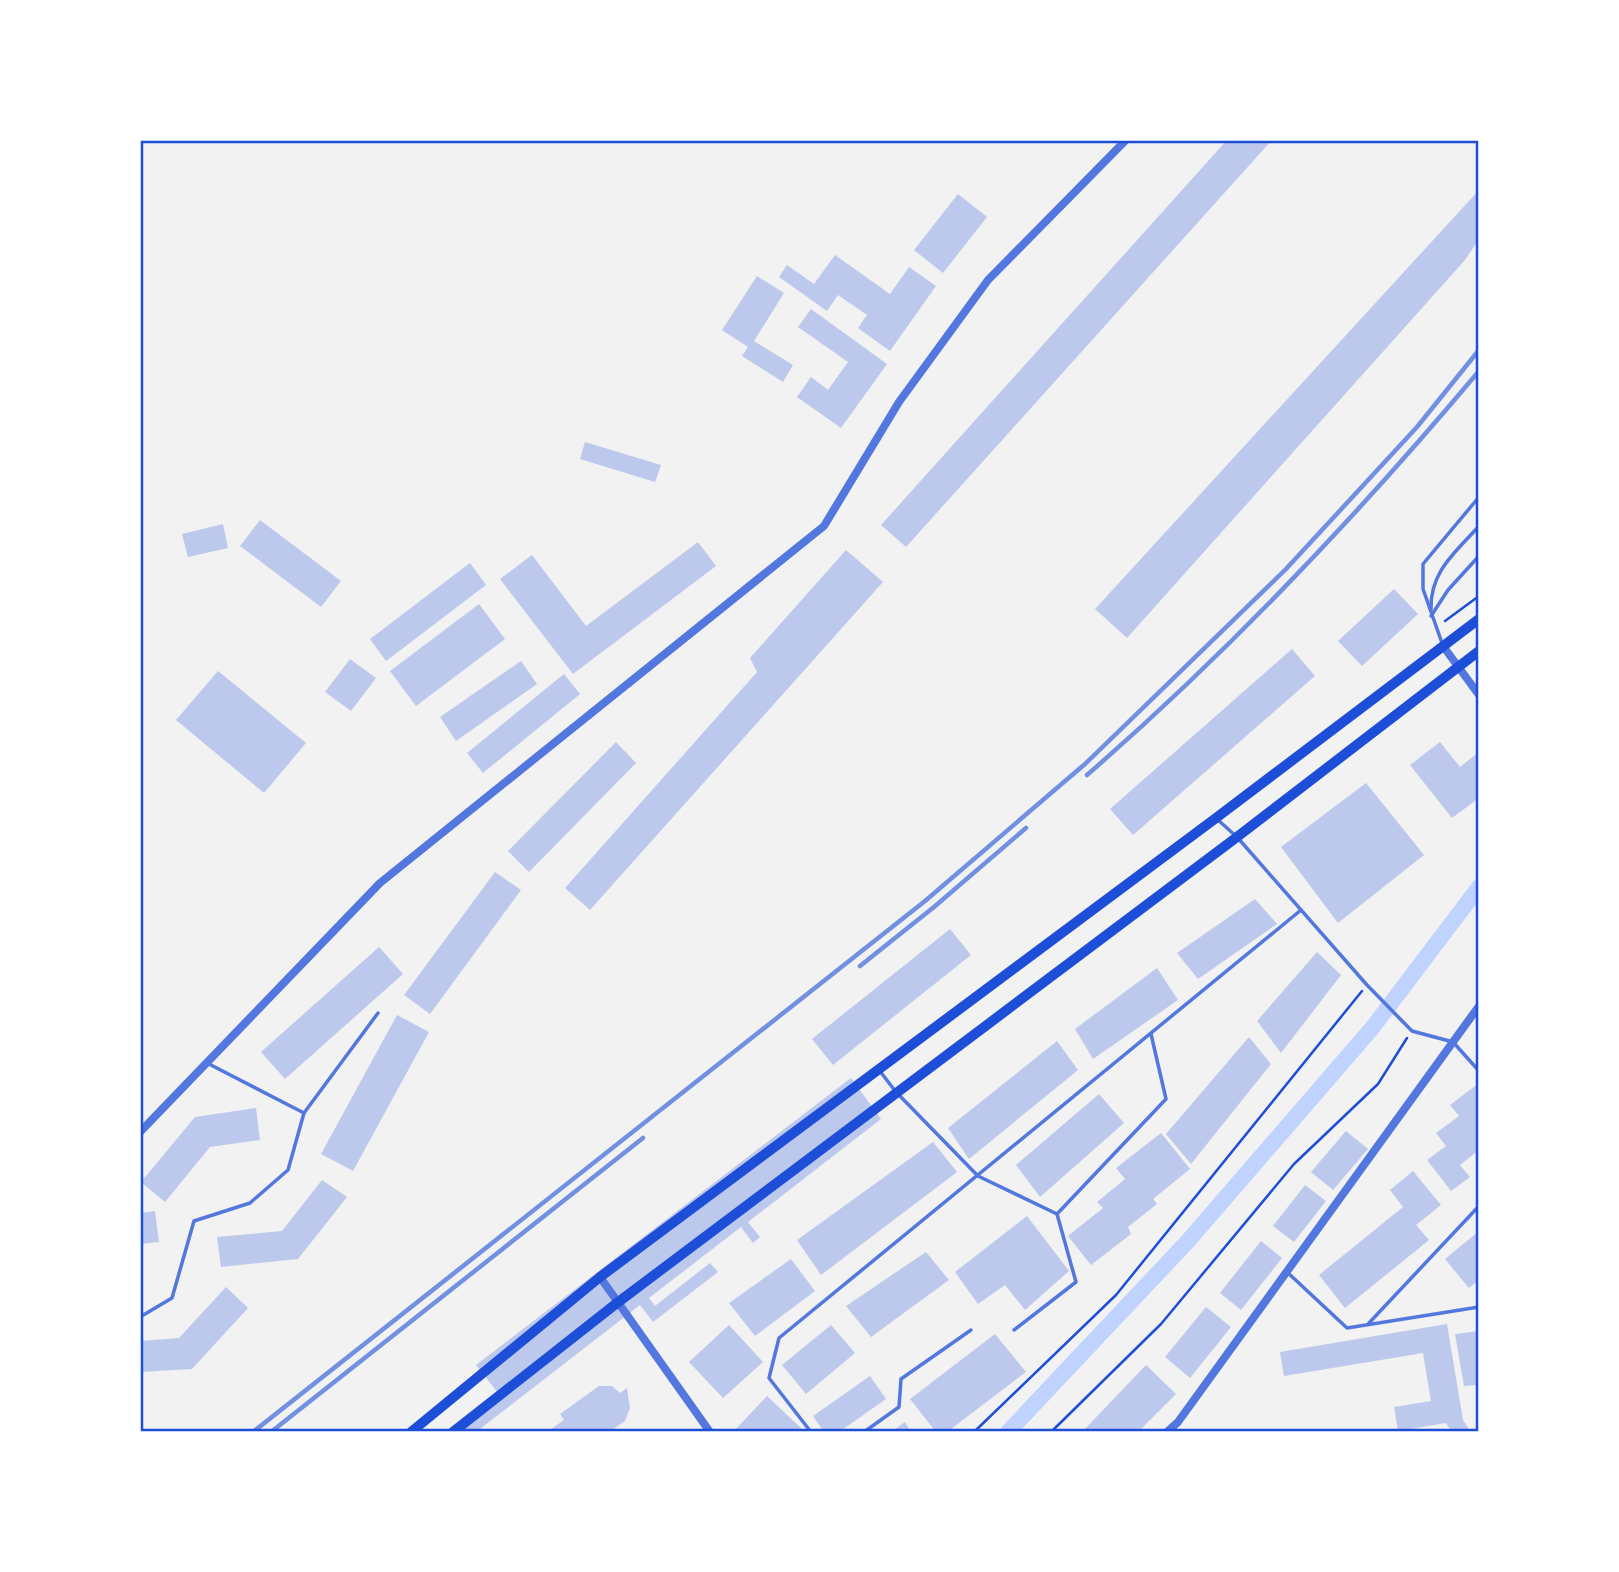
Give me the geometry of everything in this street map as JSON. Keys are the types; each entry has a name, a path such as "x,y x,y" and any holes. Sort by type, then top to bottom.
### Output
{"main road":[{"path":"411,1432 600,1277 1479,619"},
{"path":"453,1432 617,1303 1237,837 1479,651"}],"street":[{"path":"140,1132 380,883 824,526 899,402 988,280 1126,140"},
{"path":"1443,646 1479,695"},
{"path":"1167,1432 1178,1422 1479,1006"},
{"path":"600,1277 709,1432"}],"lane":[{"path":"1443,646 1423,589 1423,564 1479,497"},
{"path":"1431,616 1430,592 1439,571 1479,526"},
{"path":"1431,616 1448,590 1479,556"},
{"path":"1216,818 1237,837 1367,985 1412,1031 1453,1042 1479,1071"},
{"path":"811,1432 769,1378 779,1339 1301,911"},
{"path":"140,1317 172,1298 194,1221 250,1203 288,1170 304,1113 378,1013"},
{"path":"1057,1214 1166,1099 1151,1034"},
{"path":"207,1062 304,1113"},
{"path":"878,1070 978,1176 1057,1214 1076,1282 1014,1331"},
{"path":"1368,1324 1479,1206"},
{"path":"1287,1272 1347,1328 1479,1307"},
{"path":"864,1432 899,1407 901,1380 971,1330"}],"path":[{"path":"1436,628 1479,596"},
{"path":"974,1432 1116,1295 1367,985"},
{"path":"1051,1432 1161,1324 1294,1164 1378,1084 1412,1031"}],"building":[{"path":"1227,140 1272,140 906,547 881,525"},
{"path":"1479,190 1479,239 1465,260 1127,638 1095,609"},
{"path":"958,194 987,217 943,273 914,250"},
{"path":"835,255 890,294 909,267 936,286 890,351 858,328 867,315 838,295 827,311 779,277 787,265 814,284"},
{"path":"757,276 784,293 754,341 793,365 783,382 742,356 748,347 722,330"},
{"path":"811,309 887,364 841,428 797,397 811,377 828,390 848,362 798,327"},
{"path":"585,442 661,465 655,482 580,459"},
{"path":"260,520 341,581 321,607 240,546"},
{"path":"223,524 228,548 188,557 182,534"},
{"path":"698,542 716,566 573,674 500,579 532,555 586,626"},
{"path":"846,550 883,582 590,910 565,888 757,672 750,658"},
{"path":"470,563 486,585 386,661 370,639"},
{"path":"1394,589 1418,614 1362,666 1338,641"},
{"path":"479,604 505,639 416,706 390,671"},
{"path":"1292,649 1315,676 1133,835 1110,809"},
{"path":"350,659 376,678 351,711 325,692"},
{"path":"521,661 537,684 456,741 440,717"},
{"path":"218,671 306,743 264,793 176,720"},
{"path":"564,674 580,694 483,773 467,753"},
{"path":"616,742 636,763 529,872 508,851"},
{"path":"1440,742 1460,767 1479,752 1479,798 1452,818 1410,765"},
{"path":"1366,783 1424,855 1338,923 1281,847"},
{"path":"495,872 521,890 430,1014 404,995"},
{"path":"1255,899 1277,924 1198,979 1177,953"},
{"path":"950,929 971,955 833,1065 812,1039"},
{"path":"379,947 403,974 285,1079 261,1052"},
{"path":"1317,952 1341,975 1281,1053 1257,1021"},
{"path":"1157,968 1178,1000 1093,1059 1075,1029"},
{"path":"397,1015 429,1032 353,1171 321,1154"},
{"path":"1249,1037 1271,1064 1191,1164 1166,1134"},
{"path":"1057,1041 1078,1070 969,1159 948,1128"},
{"path":"851,1078 881,1119 748,1222 760,1237 753,1243 741,1227 649,1298 655,1306 710,1263 718,1272 653,1322 640,1305 476,1432 460,1432 502,1398 476,1365"},
{"path":"1479,1083 1479,1150 1460,1165 1470,1177 1451,1191 1427,1160 1446,1146 1436,1133 1459,1116 1450,1105"},
{"path":"1099,1094 1124,1123 1040,1197 1016,1165"},
{"path":"256,1108 260,1140 210,1147 165,1202 141,1182 195,1117"},
{"path":"1346,1131 1368,1149 1333,1190 1311,1172"},
{"path":"1161,1133 1190,1169 1153,1199 1157,1204 1128,1227 1131,1234 1091,1265 1068,1236 1103,1208 1097,1202 1125,1179 1116,1168"},
{"path":"933,1142 957,1172 821,1275 797,1240"},
{"path":"1413,1171 1441,1205 1416,1225 1429,1240 1345,1308 1319,1275 1403,1207 1390,1190"},
{"path":"322,1180 347,1197 298,1259 221,1267 217,1237 282,1231"},
{"path":"1305,1185 1326,1201 1294,1242 1273,1226"},
{"path":"155,1211 159,1242 140,1244 140,1213"},
{"path":"1027,1216 1069,1271 1025,1310 1005,1285 978,1304 955,1272"},
{"path":"1479,1231 1479,1280 1469,1288 1445,1259"},
{"path":"1261,1241 1282,1258 1241,1310 1220,1293"},
{"path":"926,1252 949,1280 871,1337 846,1306"},
{"path":"791,1259 815,1291 755,1336 729,1303"},
{"path":"226,1287 248,1308 192,1369 140,1372 140,1341 179,1338"},
{"path":"1206,1307 1231,1327 1190,1378 1165,1357"},
{"path":"1447,1324 1463,1420 1471,1432 1452,1432 1446,1423 1398,1431 1394,1407 1431,1401 1423,1353 1284,1376 1280,1352"},
{"path":"729,1325 763,1362 723,1398 689,1362"},
{"path":"831,1325 855,1353 806,1394 782,1365"},
{"path":"1479,1331 1479,1385 1464,1386 1455,1334"},
{"path":"995,1334 1026,1372 947,1432 936,1432 910,1399"},
{"path":"1146,1365 1176,1394 1138,1432 1082,1432"},
{"path":"870,1376 886,1399 839,1432 824,1432 813,1416"},
{"path":"599,1386 612,1386 620,1393 627,1388 630,1408 625,1421 609,1432 547,1432 564,1420 560,1414"},
{"path":"767,1396 802,1429 799,1432 733,1432"},
{"path":"905,1422 911,1432 891,1432"}],"waterway":[{"path":"1008,1432 1188,1241 1373,1027 1479,887"}],"railway":[{"path":"253,1432 925,901 1085,764 1286,569 1417,427 1479,350"},
{"path":"1087,775 1242,631 1340,529 1479,371"},
{"path":"860,966 1026,828"},
{"path":"271,1432 643,1138"}]}
